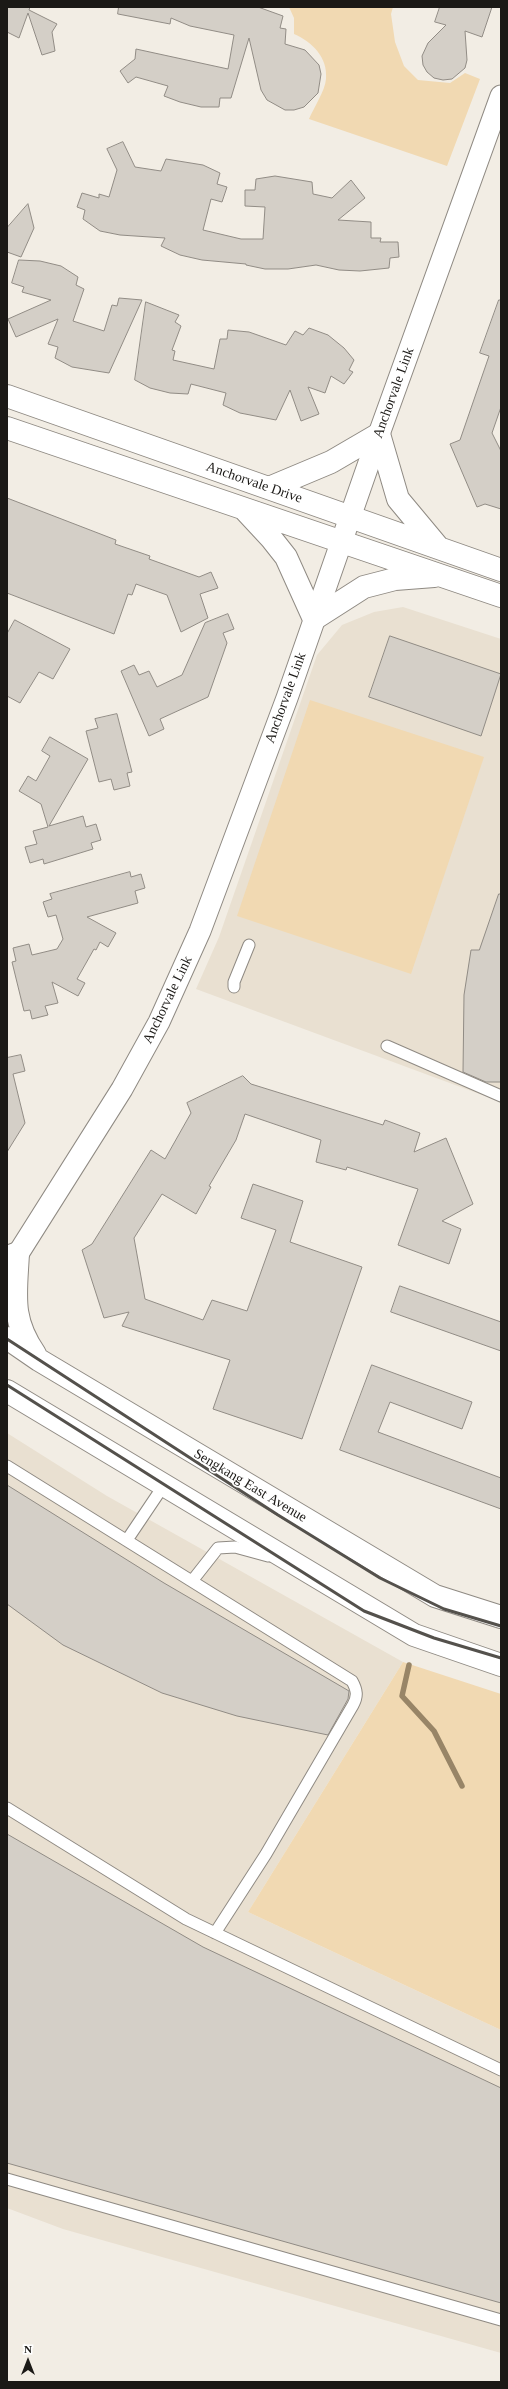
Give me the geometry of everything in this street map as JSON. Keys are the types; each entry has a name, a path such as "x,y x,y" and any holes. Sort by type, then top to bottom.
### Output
{"street":[{"name":"Anchorvale Link","path":"11,1260 122,1089 159,1022 200,931 287,698 379,434 501,96"},
{"name":"Anchorvale Drive","path":"7,396 440,550 501,570"},
{"name":"Anchorvale Drive","path":"7,428 501,596"},
{"path":"269,488 328,464 379,434 398,499 440,550"},
{"path":"243,508 272,538 286,557 314,619 364,587 395,579 444,576"},
{"path":"11,1260 18,1322 26,1341 39,1360"},
{"name":"Sengkang East Avenue","path":"7,1338 39,1360 435,1596 501,1617"},
{"path":"7,1391 414,1635 501,1665"}],"lane":[{"path":"234,987 234,982 248,944"},
{"path":"387,1046 501,1096"},
{"path":"7,1466 352,1681 357,1693 354,1705 274,1841 215,1933"},
{"path":"127,1540 164,1485"},
{"path":"192,1581 218,1548 236,1547 300,1566"},
{"path":"7,1808 186,1919 501,2070"},
{"path":"7,2178 501,2320"}],"shaded area":[{"path":"289,7 393,7 391,14 395,42 404,66 418,80 450,83 465,73 480,79 447,166 309,119 324,89 326,71 322,57 318,51 307,41 294,34 294,18"},
{"path":"403,607 501,639 501,1102 196,989 219,937 317,655 342,625 374,612"},
{"path":"310,700 484,757 411,974 237,916"},
{"path":"7,1433 107,1496 403,1662 248,1912 501,2030 501,2353 63,2229 7,2208"},
{"path":"403,1662 501,1694 501,2030 248,1912"}],"building":[{"path":"7,7 30,7 29,10 57,24 52,32 55,51 42,55 28,13 19,38 7,32"},
{"path":"119,7 258,7 283,16 280,28 286,29 285,44 305,50 319,65 321,74 318,93 304,107 294,110 285,110 267,100 261,90 249,38 231,98 220,98 219,107 201,107 180,102 164,96 168,86 136,77 128,83 120,71 135,59 136,49 228,69 234,35 190,26 171,18 170,24 118,14"},
{"path":"440,7 492,7 482,37 465,31 467,60 465,68 452,79 443,80 434,78 427,72 423,65 422,56 428,43 446,25 435,22"},
{"path":"123,142 135,167 161,171 166,159 203,165 220,173 217,184 227,187 222,202 211,199 203,230 241,239 263,239 265,207 245,206 245,190 255,190 256,179 275,176 312,182 313,194 332,198 351,180 365,198 338,220 371,222 371,238 381,238 380,242 398,242 399,257 390,258 389,268 360,271 339,270 316,265 288,269 265,269 246,264 202,260 180,255 161,246 165,238 120,235 100,231 83,219 85,210 77,207 82,193 99,198 99,194 109,197 117,170 107,149"},
{"path":"28,204 34,228 21,257 7,252 7,228"},
{"path":"19,260 40,261 61,266 78,277 76,285 84,289 73,321 104,331 112,305 117,306 119,298 142,300 109,373 72,367 55,358 58,347 48,344 58,319 16,337 8,319 51,300 22,292 24,287 12,283"},
{"path":"499,300 501,300 501,407 492,433 501,451 501,509 485,504 477,507 450,444 460,440 489,356 480,353"},
{"path":"146,302 179,315 175,322 181,326 172,350 175,351 173,360 214,369 220,339 227,339 228,330 249,332 286,345 295,331 303,335 309,328 328,335 344,348 354,360 349,370 353,372 344,384 331,376 325,393 308,387 319,414 301,421 290,390 276,420 240,413 223,405 226,393 191,384 188,394 170,393 150,388 135,380"},
{"path":"7,498 116,540 115,544 150,556 149,559 199,577 211,572 218,588 200,594 208,618 181,632 167,595 136,584 132,595 128,594 114,634 7,593"},
{"path":"228,614 234,629 223,633 227,643 208,697 160,719 164,729 149,736 121,671 134,665 139,675 149,671 157,687 182,675 205,623"},
{"path":"15,620 70,649 53,679 39,672 20,703 7,696 7,634"},
{"path":"390,636 501,674 481,736 369,697"},
{"path":"117,714 132,772 127,773 130,786 114,790 111,779 99,782 86,731 98,728 95,719"},
{"path":"50,737 88,759 49,826 83,816 86,827 96,824 101,840 91,843 93,849 44,864 43,859 30,863 25,847 37,844 33,831 48,827 41,804 19,791 28,776 36,781 50,756 42,751"},
{"path":"130,872 131,877 141,874 145,888 135,891 138,903 87,917 116,933 108,947 100,942 96,950 94,949 77,979 85,983 78,996 52,982 58,1003 45,1006 48,1015 32,1019 30,1010 24,1011 12,962 16,961 13,948 29,944 32,955 57,949 63,939 56,915 48,917 43,902 52,899 50,894"},
{"path":"499,894 501,894 501,1082 486,1082 463,1072 464,995 471,950 479,950"},
{"path":"21,1055 25,1071 13,1074 25,1123 7,1152 7,1058"},
{"path":"243,1076 251,1084 383,1125 385,1120 420,1133 414,1152 446,1138 473,1204 442,1221 461,1229 449,1264 398,1245 418,1189 347,1167 346,1170 316,1162 321,1140 245,1114 236,1140 209,1186 211,1187 196,1214 162,1194 134,1238 145,1299 203,1320 212,1300 247,1311 276,1230 241,1218 253,1184 303,1201 290,1242 362,1267 302,1439 213,1409 230,1360 122,1326 129,1312 104,1318 82,1250 92,1244 151,1150 165,1159 191,1113 187,1103"},
{"path":"400,1286 501,1322 501,1351 391,1312"},
{"path":"372,1365 472,1402 462,1429 390,1402 378,1432 501,1478 501,1509 340,1450"},
{"path":"7,1485 164,1583 349,1691 348,1699 328,1735 237,1716 162,1693 63,1645 7,1604"},
{"path":"7,1834 203,1947 501,2088 501,2303 7,2163"}],"waterway":[{"path":"409,1665 402,1696 434,1731 462,1786"}],"railway":[{"path":"7,1339 278,1515 380,1578 444,1609 501,1626"},
{"path":"7,1385 364,1611 434,1638 501,1658"}]}
